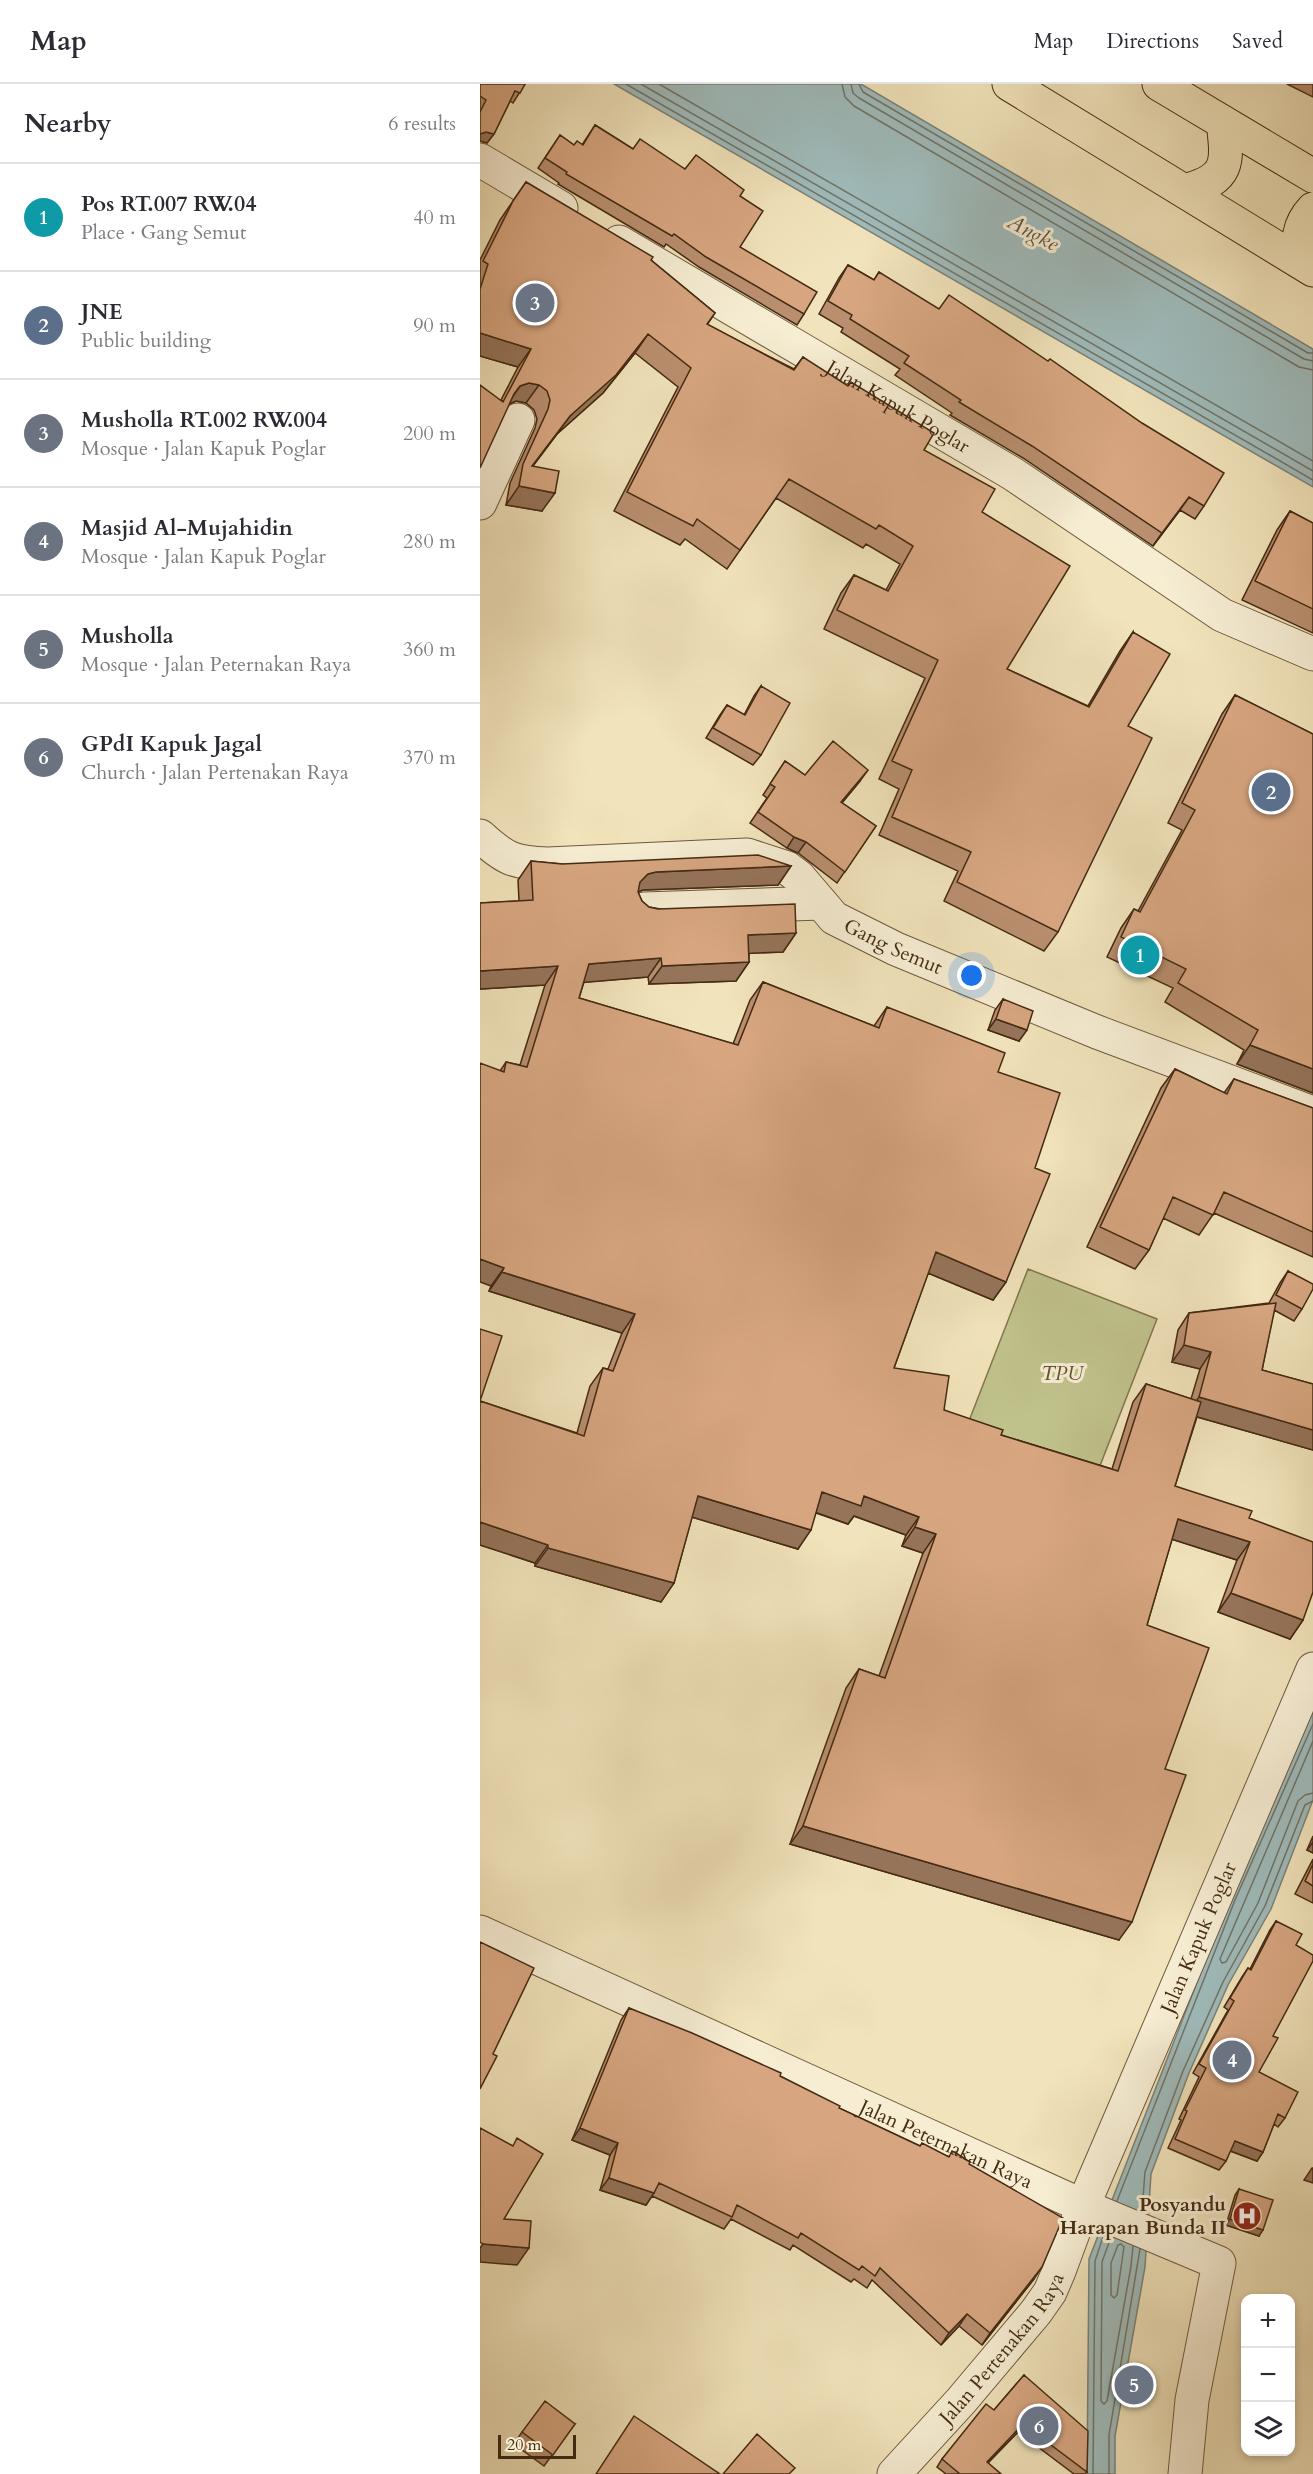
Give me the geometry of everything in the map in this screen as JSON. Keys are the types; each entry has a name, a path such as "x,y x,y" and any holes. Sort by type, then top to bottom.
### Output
{"main road":[{"path":"1009,84 1307,266"},
{"path":"1159,84 1313,176"},
{"path":"1184,191 1203,186 1215,179 1222,170 1227,156 1223,122"},
{"path":"1307,266 1298,244 1300,229 1306,216 1313,209"}],"street":[{"name":"Jalan Kapuk Poglar","path":"480,160 1013,474 1222,615 1313,654"},
{"path":"480,503 518,420"},
{"name":"Gang Semut","path":"480,836 500,854 523,863 548,864 747,855 787,868 799,877 834,918 896,949 1097,1032 1313,1113"},
{"path":"644,909 821,903"},
{"name":"Jalan Kapuk Poglar","path":"1095,2210 1313,1669"},
{"name":"Jalan Peternakan Raya","path":"480,1932 1095,2210 1219,2263 1192,2400 1185,2474"},
{"name":"Jalan Pertenakan Raya","path":"894,2474 961,2401 1036,2312 1050,2292 1059,2271 1095,2210"}],"green space":[{"name":"TPU","path":"1028,1269 1157,1319 1096,1476 967,1426"}],"water":[{"name":"Angke","path":"614,84 861,84 1313,349 1313,487"},
{"path":"1313,1711 1313,1800 1271,1909 1228,1985 1189,2073 1151,2174 1145,2267 1115,2436 1115,2474 1087,2474 1089,2259 1230,1898"}],"building":[{"path":"480,84 525,84 520,93 515,91 494,134 486,132 480,134 480,112 486,100 480,96"},
{"path":"595,125 633,149 640,139 685,169 696,155 744,190 740,196 763,211 740,247 817,292 804,314 706,257 674,234 672,236 566,174 567,172 545,158 560,135 574,145 577,141 583,145"},
{"path":"526,182 653,257 651,260 715,313 707,324 794,370 803,357 848,386 851,382 934,433 924,450 995,489 982,512 1070,566 1007,669 1089,707 1133,632 1170,654 1128,726 1152,738 1058,932 957,882 971,852 892,817 912,770 892,761 938,660 837,610 854,575 888,591 913,546 879,525 876,529 789,479 740,550 697,519 693,526 627,492 691,368 648,334 616,375 570,416 532,466 559,471 555,493 519,486 523,464 550,400 547,391 539,385 529,383 520,386 514,394 480,468 480,385 503,402 531,349 480,333 480,289 488,264 483,261 513,201"},
{"path":"848,265 874,280 879,272 939,309 949,295 1048,361 1050,359 1142,423 1224,473 1204,506 1189,497 1162,533 1032,446 959,402 961,400 904,363 909,356 850,319 852,315 828,301"},
{"path":"1290,511 1313,523 1313,609 1255,581"},
{"path":"761,686 790,703 761,755 713,728 727,705 745,715"},
{"path":"1235,695 1313,734 1313,1069 1250,1045 1258,1030 1178,983 1186,969 1121,937 1134,909 1140,912 1195,810 1182,803"},
{"path":"833,741 868,770 841,802 876,826 845,872 806,842 794,837 758,812 775,787 770,784 785,761 805,775"},
{"path":"758,855 791,866 656,872 648,874 640,882 638,892 642,901 649,907 658,909 795,904 796,933 748,935 749,962 662,966 661,958 589,964 579,998 738,1045 763,982 879,1028 887,1007 1005,1053 998,1072 1060,1093 1035,1168 1050,1174 1006,1282 936,1252 894,1368 949,1376 944,1410 1003,1430 1001,1435 1118,1471 1146,1384 1201,1402 1175,1486 1252,1511 1249,1518 1313,1542 1313,1592 1303,1620 1231,1593 1250,1542 1178,1519 1147,1625 1209,1648 1165,1769 1186,1775 1132,1922 803,1826 859,1669 885,1678 936,1534 915,1527 919,1517 864,1496 861,1506 822,1492 811,1530 698,1496 674,1583 548,1548 548,1545 480,1522 480,1401 584,1436 603,1368 613,1371 635,1314 502,1272 504,1268 480,1259 480,1063 504,1072 506,1062 527,1067 558,966 480,971 480,903 533,900 531,861 562,864"},
{"path":"1003,999 1033,1011 1027,1030 996,1019"},
{"path":"1175,1069 1227,1094 1234,1079 1313,1108 1313,1232 1224,1192 1213,1215 1173,1197 1149,1250 1100,1227"},
{"path":"1288,1271 1313,1284 1313,1289 1302,1309 1276,1295"},
{"path":"1276,1303 1262,1370 1313,1384 1313,1430 1199,1397 1211,1352 1184,1345 1189,1313"},
{"path":"480,1329 502,1336 480,1401"},
{"path":"1313,1864 1313,1886 1305,1881"},
{"path":"1276,1921 1302,1934 1296,1945 1313,1955 1313,1961 1273,2036 1278,2038 1259,2072 1298,2092 1285,2118 1278,2114 1263,2152 1235,2141 1226,2161 1175,2139 1187,2111 1185,2110 1206,2068 1199,2064 1234,2001 1230,1998 1248,1968 1251,1970"},
{"path":"480,1942 534,1968 493,2054 497,2056 480,2089"},
{"path":"629,2008 781,2073 780,2076 840,2106 839,2108 920,2146 922,2143 949,2157 952,2151 970,2162 969,2164 1063,2218 1042,2267 990,2333 967,2314 949,2333 880,2268 875,2276 862,2266 859,2270 801,2233 798,2238 737,2205 732,2217 659,2183 654,2193 609,2178 618,2143 580,2128"},
{"path":"480,2128 513,2146 517,2138 543,2154 504,2219 531,2221 529,2248 480,2242"},
{"name":"Posyandu Harapan Bunda II","path":"1239,2189 1273,2200 1263,2230 1230,2219"},
{"path":"1024,2375 1088,2431 1087,2472 1023,2424 987,2462 1001,2474 960,2474 942,2459 986,2404 994,2410"},
{"path":"545,2401 575,2424 553,2455 522,2432"},
{"path":"634,2416 720,2474 596,2474"},
{"path":"757,2434 795,2468 789,2474 723,2474"}],"place":[{"name":"Musholla RT.002 RW.004","path":"535,303"},
{"name":"JNE","path":"1271,792"},
{"name":"Pos RT.007 RW.04","path":"1140,955"},
{"name":"Masjid Al-Mujahidin","path":"1232,2060"},
{"name":"Posyandu Harapan Bunda II","path":"1247,2216"},
{"name":"Musholla","path":"1134,2385"},
{"name":"GPdI Kapuk Jagal","path":"1039,2426"}]}
